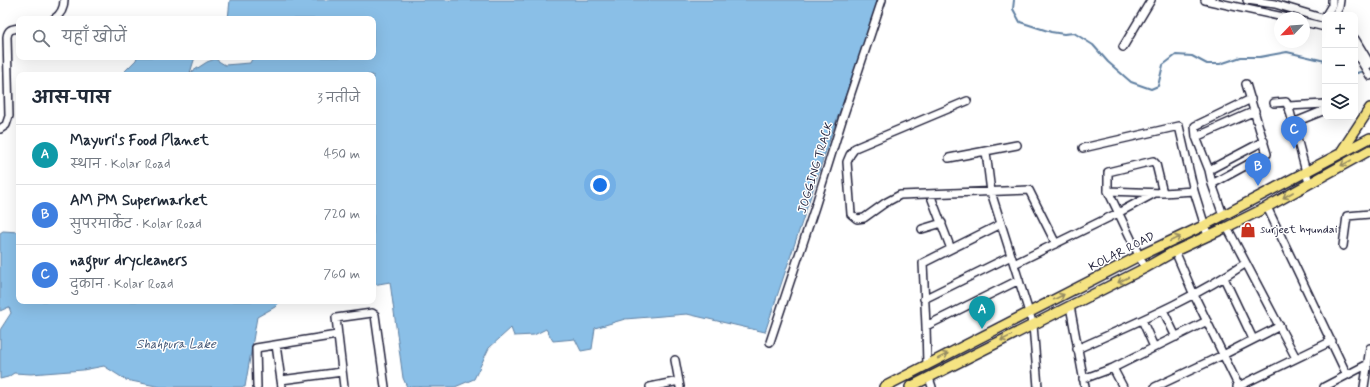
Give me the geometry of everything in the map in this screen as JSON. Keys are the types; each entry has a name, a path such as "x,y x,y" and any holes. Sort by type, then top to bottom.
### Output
{"main road":[{"path":"1341,153 1370,108"},
{"name":"KOLAR ROAD","path":"884,387 898,384 927,365 1139,256 1205,225 1370,138"},
{"name":"KOLAR ROAD","path":"910,387 930,382 1033,325 1145,268 1175,251 1267,207 1370,150"},
{"path":"1223,215 1227,227"}],"street":[{"path":"57,16 64,4 64,0"},
{"name":"JOGGING TRACK","path":"770,342 882,0"},
{"path":"1123,47 1151,0"},
{"path":"1205,0 1274,15"},
{"path":"1247,0 1275,4 1322,16"},
{"path":"1328,12 1332,5 1332,0"},
{"path":"1336,12 1340,0"},
{"path":"1310,23 1322,26"},
{"path":"0,129 6,124 9,116 6,37 11,29 16,28"},
{"path":"1358,45 1366,61 1370,76"},
{"path":"1358,54 1366,61"},
{"path":"1212,184 1266,156 1267,153 1264,141 1246,84"},
{"path":"1223,215 1194,128 1196,125 1251,99"},
{"path":"967,101 855,148 847,162 851,214 857,219 864,218 885,203 900,195 1029,190 1056,244"},
{"path":"1274,103 1286,102 1288,106 1309,183"},
{"path":"1288,106 1322,104"},
{"path":"1196,136 1255,111"},
{"path":"1293,123 1322,111"},
{"path":"1083,148 1179,126 1194,191 1208,236"},
{"path":"1209,170 1264,141"},
{"path":"949,158 1017,146"},
{"path":"986,152 991,192 1033,325 1038,387"},
{"path":"1145,268 1108,191 1108,172 1153,161 1156,164 1159,193"},
{"path":"1108,191 1159,193 1194,191"},
{"path":"1014,264 1159,193"},
{"path":"930,194 951,249"},
{"path":"1267,207 1347,375"},
{"path":"1343,246 1347,216 1370,214"},
{"path":"922,230 942,223"},
{"path":"927,365 923,263 1001,224"},
{"path":"1227,227 1296,358"},
{"path":"1175,251 1194,295 1238,387 1332,341"},
{"path":"924,299 1011,256"},
{"path":"1077,349 1194,295 1224,278 1246,263"},
{"path":"1224,278 1252,340"},
{"path":"926,326 1019,280"},
{"path":"1070,306 1084,383 1207,321"},
{"path":"1163,310 1176,337"},
{"path":"344,387 335,320 337,318 374,313 385,387"},
{"path":"1142,320 1154,347"},
{"path":"1154,387 1224,355 1280,326"},
{"path":"257,387 255,348 337,335"},
{"path":"276,345 281,384 342,372"},
{"path":"1364,387 1370,348"},
{"path":"650,387 679,384 675,360"},
{"path":"1324,387 1368,364"},
{"path":"1113,368 1123,387"}],"water":[{"path":"230,0 880,0 832,133 765,332 687,314 625,319 595,328 592,349 581,351 575,339 553,341 546,329 534,335 514,336 511,328 489,348 474,379 455,387 407,387 403,378 390,282 376,284 376,72 192,72 212,60 217,60 225,65 250,63 252,60 376,60 376,16 228,16"},
{"path":"136,60 194,60 190,72 124,72"},
{"name":"Shahpura Lake","path":"3,231 16,232 16,304 278,304 257,317 245,387 161,387 126,380 104,366 83,370 31,374 14,373 8,377 0,379 0,330 11,313 9,307 0,311 0,233"}],"waterway":[{"path":"1014,0 1013,9 1020,22 1051,32 1064,34 1074,33 1093,45 1108,62 1131,82 1151,89 1158,86 1163,65 1176,55 1192,56 1207,64 1220,64 1241,57 1260,57 1287,52 1322,60"},
{"path":"1358,73 1370,69"}],"place":[{"name":"nagpur drycleaners","path":"1294,149"},
{"name":"AM PM Supermarket","path":"1258,186"},
{"name":"surjeet hyundai","path":"1248,230"},
{"name":"Mayuri's Food Planet","path":"982,329"}]}
